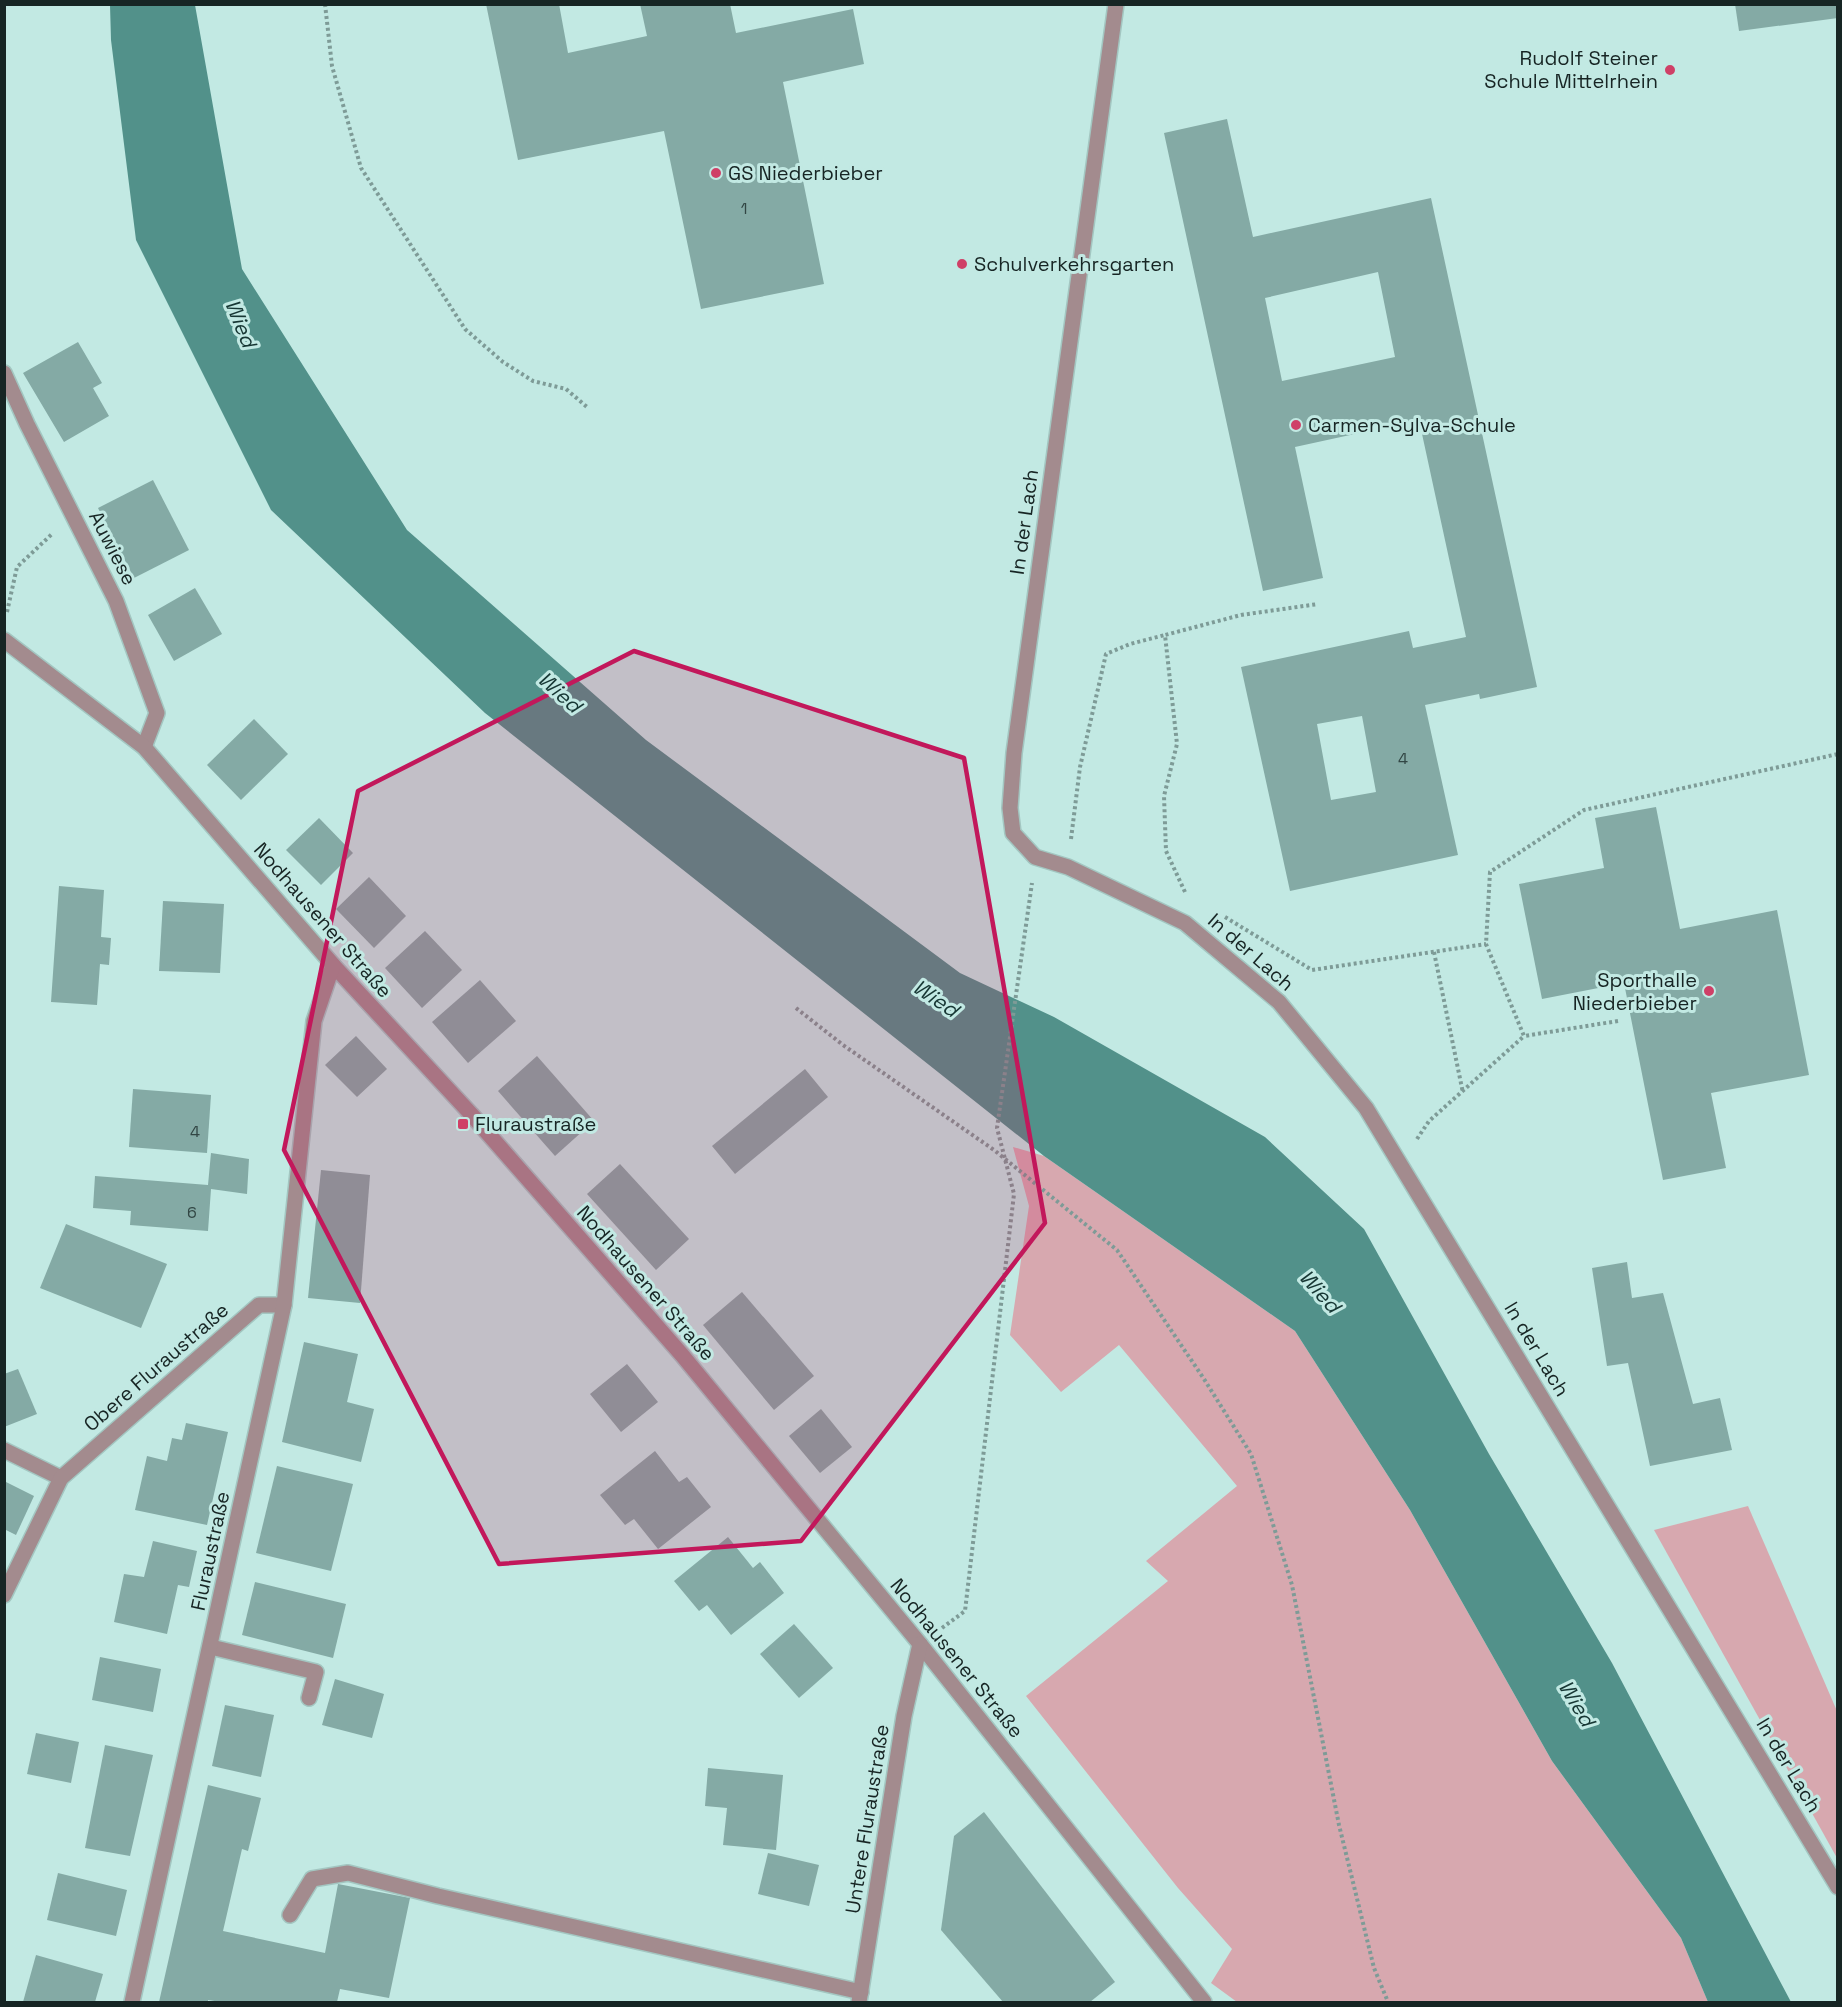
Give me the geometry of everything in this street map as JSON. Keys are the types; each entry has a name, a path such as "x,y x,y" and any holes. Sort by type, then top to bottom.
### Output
{"street":[{"name":"In der Lach","path":"1116,4 1016,741 1010,808 1013,833 1035,857 1068,867 1185,923 1279,1002 1366,1108 1838,1887"},
{"name":"Auwiese","path":"4,373 116,601 157,713 144,747"},
{"name":"Nodhausener Straße","path":"4,640 144,747 333,965 471,1114 682,1355 920,1644 1204,2002"},
{"name":"Fluraustraße","path":"132,2002 284,1305 314,1021 333,965"},
{"name":"Obere Fluraustraße","path":"4,1595 61,1478 259,1305 284,1305"},
{"path":"4,1450 61,1478"},
{"name":"Untere Fluraustraße","path":"860,1997 904,1716 920,1644"},
{"path":"211,1647 316,1672 309,1698"},
{"path":"290,1915 312,1879 348,1873 860,1997"}],"path":[{"path":"325,4 332,66 361,168 465,330 503,362 533,381 566,389 587,407"},
{"path":"7,613 17,567 38,546 74,517"},
{"path":"1068,867 1080,767 1106,654 1130,644 1241,615 1318,604"},
{"path":"1165,635 1177,744 1164,796 1166,851 1186,893"},
{"path":"1524,1036 1486,944 1490,872 1584,810 1838,754"},
{"path":"920,1644 965,1611 1014,1194 997,1128 1029,899"},
{"path":"1215,911 1312,970 1486,944"},
{"path":"1434,952 1462,1093"},
{"path":"796,1008 843,1045 1006,1160 1116,1250 1204,1379 1251,1455 1292,1585 1339,1825 1374,1968 1388,2002"},
{"path":"1400,1165 1429,1120 1524,1036 1618,1021"}],"highlighted area":[{"path":"634,651 964,758 1045,1223 801,1541 499,1564 284,1150 358,791"}],"shaded area":[{"path":"1013,1147 1044,1156 1295,1331 1410,1510 1552,1761 1681,1938 1708,2002 1237,2002 1211,1983 1232,1949 1178,1888 1026,1696 1168,1581 1146,1561 1237,1486 1119,1345 1061,1392 1010,1335 1029,1206"},
{"path":"1748,1506 1837,1711 1837,1858 1654,1530"}],"water":[{"name":"Wied","path":"110,5 195,5 242,269 407,530 646,740 960,973 1054,1017 1265,1137 1364,1229 1489,1454 1612,1663 1791,2002 1708,2002 1681,1938 1552,1761 1410,1510 1295,1331 1044,1156 485,713 271,510 136,240 111,40"}],"building":[{"path":"486,4 559,4 568,53 647,36 640,4 730,4 736,33 853,9 864,64 783,82 824,284 701,309 664,131 518,160"},
{"path":"1735,4 1838,4 1838,18 1739,31"},
{"path":"1227,119 1253,237 1431,198 1537,687 1480,699 1479,694 1425,705 1458,855 1290,891 1241,667 1409,631 1413,648 1466,637 1419,420 1295,447 1323,578 1263,591 1164,133","holes":["1378,272 1395,357 1282,381 1265,298","1362,716 1376,792 1331,800 1317,724"]},
{"path":"78,342 102,383 93,388 109,416 64,442 23,373"},
{"path":"153,480 189,550 134,578 98,508"},
{"path":"195,588 222,634 174,661 148,615"},
{"path":"254,719 288,754 241,800 207,765"},
{"name":"Sporthalle Niederbieber","path":"1656,807 1680,929 1777,910 1809,1075 1711,1093 1726,1168 1663,1180 1624,983 1542,999 1519,884 1604,868 1595,818"},
{"path":"319,818 353,853 321,885 286,850"},
{"path":"369,877 406,916 374,948 336,909"},
{"path":"59,886 104,890 101,937 111,938 109,965 100,964 97,1005 51,1002"},
{"path":"163,901 224,904 220,973 159,971"},
{"path":"425,931 462,970 422,1008 385,968"},
{"path":"480,980 516,1021 468,1063 432,1022"},
{"path":"356,1036 387,1069 357,1097 325,1065"},
{"path":"537,1056 594,1121 555,1156 498,1091"},
{"path":"805,1069 828,1097 735,1174 712,1146"},
{"path":"133,1089 211,1095 207,1153 129,1147"},
{"path":"211,1153 249,1159 247,1194 211,1189 208,1231 130,1225 131,1211 93,1208 95,1176 208,1185"},
{"path":"620,1164 689,1239 656,1270 587,1194"},
{"path":"321,1170 370,1175 360,1303 308,1298"},
{"path":"66,1224 167,1264 141,1328 40,1288"},
{"path":"1627,1262 1632,1298 1663,1293 1693,1404 1720,1398 1732,1450 1650,1466 1628,1363 1607,1366 1592,1268"},
{"path":"742,1292 814,1376 774,1410 703,1325"},
{"path":"304,1342 358,1354 347,1402 374,1409 361,1462 282,1442"},
{"path":"627,1364 658,1402 621,1432 590,1394"},
{"path":"18,1369 37,1414 4,1427 4,1374"},
{"path":"821,1409 852,1447 820,1473 789,1436"},
{"path":"186,1423 228,1432 207,1525 135,1510 147,1456 167,1461 172,1438 182,1440"},
{"path":"655,1451 679,1482 687,1477 711,1507 658,1549 634,1519 625,1525 600,1495"},
{"path":"277,1466 353,1484 331,1571 256,1553"},
{"path":"4,1481 34,1496 16,1535 4,1529"},
{"path":"728,1537 753,1568 760,1562 784,1593 731,1635 707,1605 699,1611 674,1581"},
{"path":"153,1541 197,1551 189,1587 178,1585 167,1634 114,1622 124,1574 144,1577"},
{"path":"255,1582 346,1604 333,1658 242,1635"},
{"path":"794,1624 833,1668 799,1698 760,1654"},
{"path":"100,1657 161,1669 153,1712 92,1700"},
{"path":"335,1679 384,1694 372,1738 322,1725"},
{"path":"225,1705 274,1715 261,1777 212,1766"},
{"path":"36,1733 79,1742 71,1783 27,1774"},
{"path":"105,1745 153,1755 130,1856 85,1848"},
{"path":"708,1768 783,1775 776,1850 723,1845 727,1808 705,1806"},
{"path":"208,1785 261,1798 248,1851 242,1849 223,1931 325,1953 338,1884 410,1898 389,1998 340,1989 337,2002 208,2000 208,2002 159,2002"},
{"path":"984,1812 1115,1982 1090,2002 1003,2002 941,1930 954,1836"},
{"path":"768,1853 819,1865 809,1906 758,1894"},
{"path":"58,1873 127,1890 116,1936 47,1920"},
{"path":"36,1955 103,1974 95,2002 23,2002"}],"place":[{"name":"Rudolf Steiner Schule Mittelrhein","path":"1670,70"},
{"name":"GS Niederbieber","path":"716,173"},
{"name":"Schulverkehrsgarten","path":"962,264"},
{"name":"Carmen-Sylva-Schule","path":"1296,425"},
{"name":"Sporthalle Niederbieber","path":"1709,991"},
{"name":"Fluraustraße","path":"463,1124"}]}
